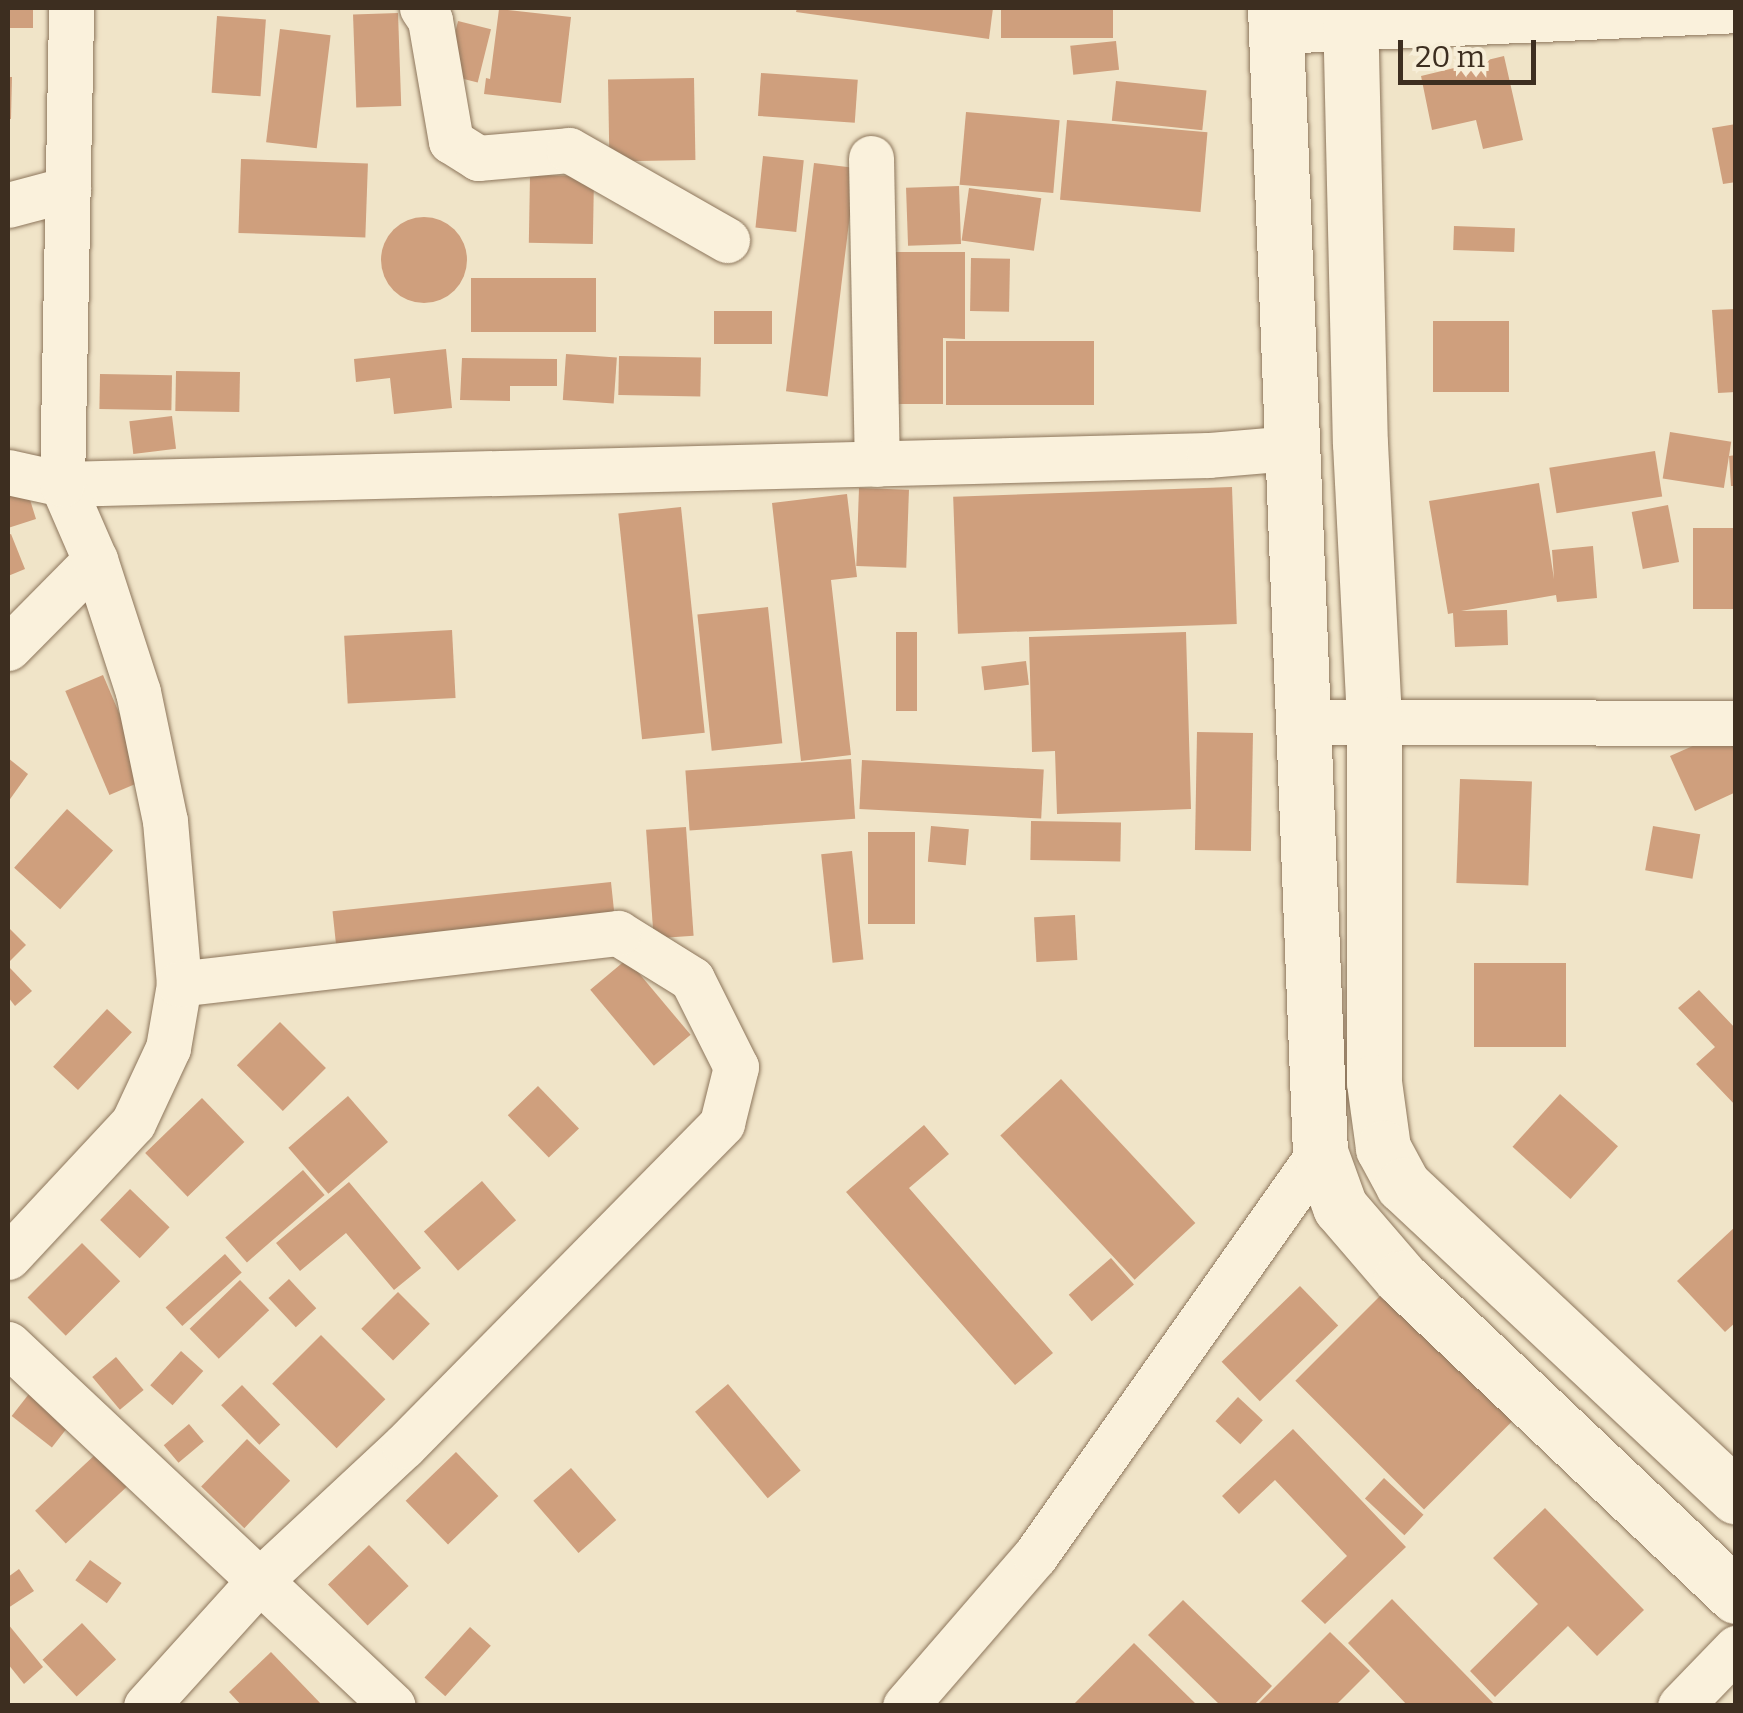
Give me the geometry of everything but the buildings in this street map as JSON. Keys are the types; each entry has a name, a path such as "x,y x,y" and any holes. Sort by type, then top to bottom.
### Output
{"street":[{"path":"8,1257 133,1123 168,1048 179,984 165,822 138,692 95,560 62,484 71,8"},
{"path":"1736,10 1276,19 1320,1152 1340,1207 1401,1278 1736,1596"},
{"path":"431,12 451,140 478,158 569,150 727,240"},
{"path":"1350,16 1360,444 1374,722 1374,1082 1383,1148 1403,1185 1736,1497"},
{"path":"871,158 877,464"},
{"path":"8,205 68,189"},
{"path":"8,472 62,484 1209,455 1291,448"},
{"path":"8,648 95,560"},
{"path":"1305,722 1736,724"},
{"path":"146,1706 258,1582 404,1446 722,1123 736,1067 692,980 618,933 179,984"},
{"path":"905,1706 1035,1556 1320,1152"},
{"path":"1497,1369 1544,1321"},
{"path":"8,1344 393,1706"},
{"path":"1680,1706 1736,1648"}]}
